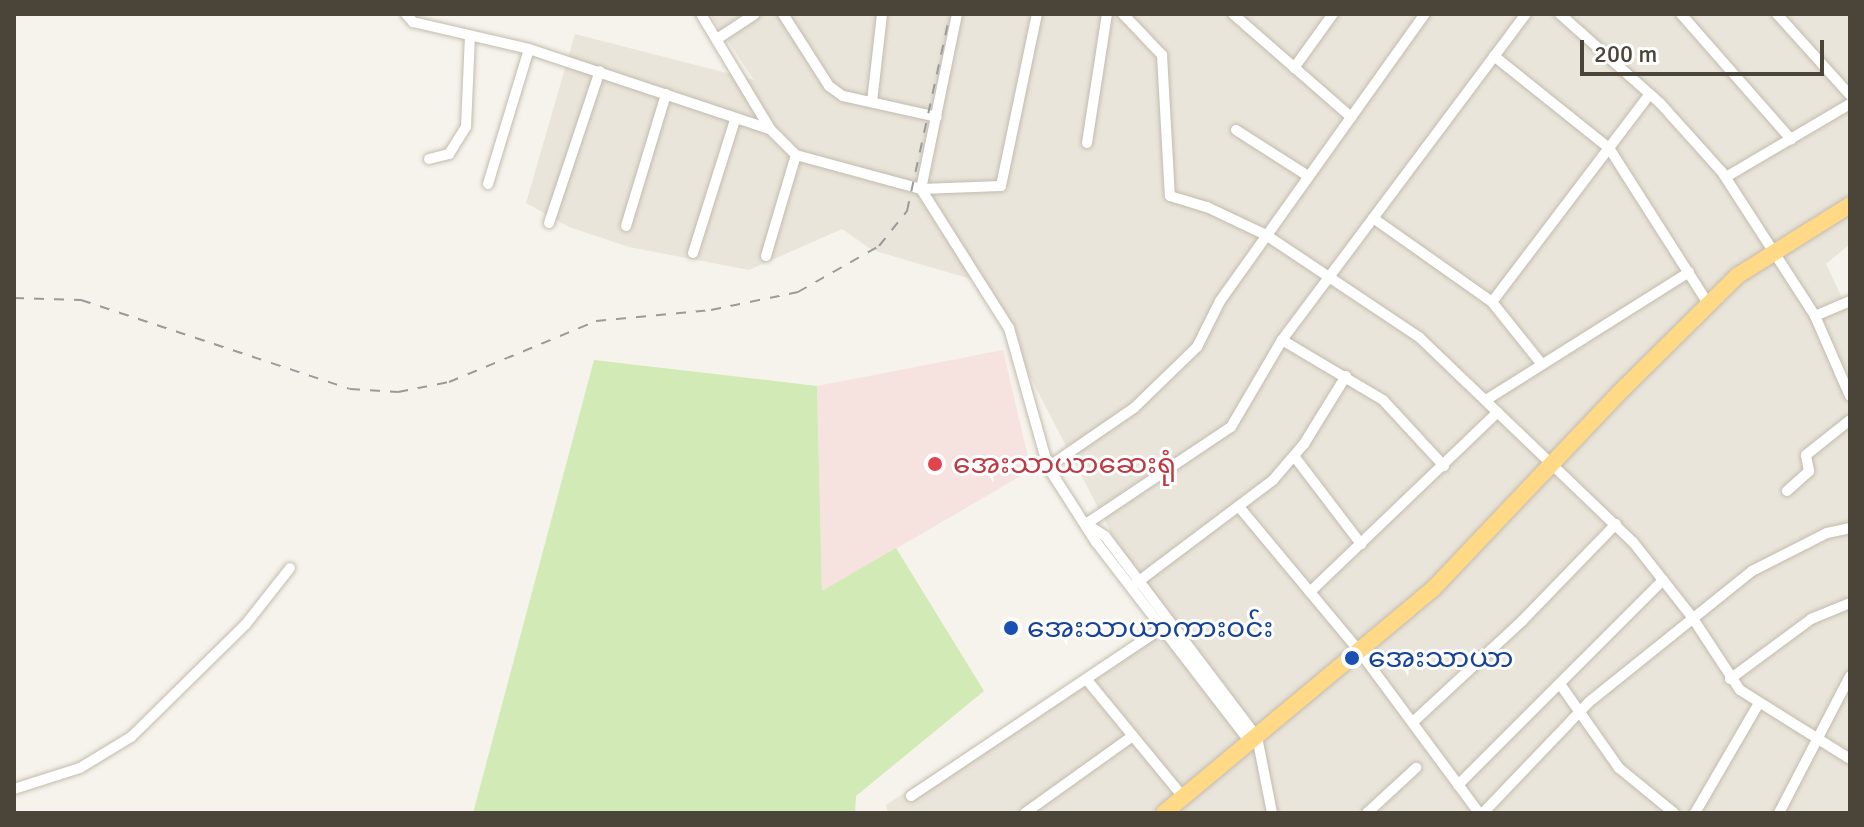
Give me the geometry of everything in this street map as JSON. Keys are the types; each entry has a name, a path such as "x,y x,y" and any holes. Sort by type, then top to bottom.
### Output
{"highway":[{"path":"1164,813 1433,589 1554,466 1624,388 1709,305 1773,250 1850,205"}],"street":[{"path":"406,14 413,22 529,49 735,120 770,129"},
{"path":"701,14 770,129 796,155 921,189 1001,186 1037,14"},
{"path":"717,39 755,14"},
{"path":"783,14 829,86 843,96 937,117"},
{"path":"872,102 882,14"},
{"path":"957,14 921,189 1009,328 1048,467 1086,524 1253,740 1272,813"},
{"path":"1087,143 1107,14"},
{"path":"1123,14 1162,55 1170,196 1207,207 1266,235 1419,337 1616,524 1692,617 1730,679 1759,703 1850,759"},
{"path":"1233,14 1351,117"},
{"path":"1294,68 1333,14"},
{"path":"1048,467 1167,379 1197,347 1220,301 1425,14"},
{"path":"1086,524 1231,427 1282,340 1526,14"},
{"path":"1560,14 1650,94 1726,177 1815,316 1850,396"},
{"path":"1681,14 1791,139"},
{"path":"1777,14 1850,95"},
{"path":"429,159 449,154 466,127 470,36"},
{"path":"488,184 529,49"},
{"path":"1494,56 1609,148 1709,305"},
{"path":"549,223 600,71"},
{"path":"626,226 666,94"},
{"path":"1492,302 1650,94"},
{"path":"1726,177 1850,104"},
{"path":"693,253 735,120"},
{"path":"1236,130 1308,176"},
{"path":"766,256 796,155"},
{"path":"1373,218 1492,302 1540,362"},
{"path":"1486,400 1540,362 1689,272"},
{"path":"1815,316 1850,301"},
{"path":"1282,340 1383,400 1444,466"},
{"path":"1134,585 1240,508 1294,456 1346,376"},
{"path":"1310,592 1498,412"},
{"path":"1787,491 1809,471 1806,455 1850,420"},
{"path":"1294,456 1361,544"},
{"path":"1240,508 1360,652 1481,813 1581,711 1692,617 1752,571 1827,533 1850,528"},
{"path":"1413,722 1522,621 1616,524"},
{"path":"14,789 80,768 131,737 246,624 290,568"},
{"path":"1458,785 1663,580"},
{"path":"1134,585 1162,628 1253,740"},
{"path":"1730,679 1811,619 1850,603"},
{"path":"911,796 1162,628"},
{"path":"1779,813 1850,676"},
{"path":"1087,680 1183,797"},
{"path":"1560,684 1619,768 1674,813"},
{"path":"1695,813 1759,703"},
{"path":"1025,813 1131,737"},
{"path":"1367,813 1416,768"}],"shaded area":[{"path":"710,14 1850,14 1850,244 1826,264 1850,315 1850,813 888,813 886,805 1159,625 981,282 872,250 842,229 749,270 629,247 569,227 526,203 575,34 754,80"},
{"path":"1003,350 1031,470 822,592 817,386"}],"green space":[{"path":"594,360 817,386 822,591 896,548 984,691 856,796 855,813 473,813"}],"railway":[{"path":"14,298 81,300 350,389 398,392 449,382 596,321 711,310 798,292 879,246 907,211 950,14"}],"place":[{"name":"အေးသာယာဆေးရုံ","path":"935,464"},
{"name":"အေးသာယာကားဝင်း","path":"1011,628"},
{"name":"အေးသာယာ","path":"1352,658"}]}
